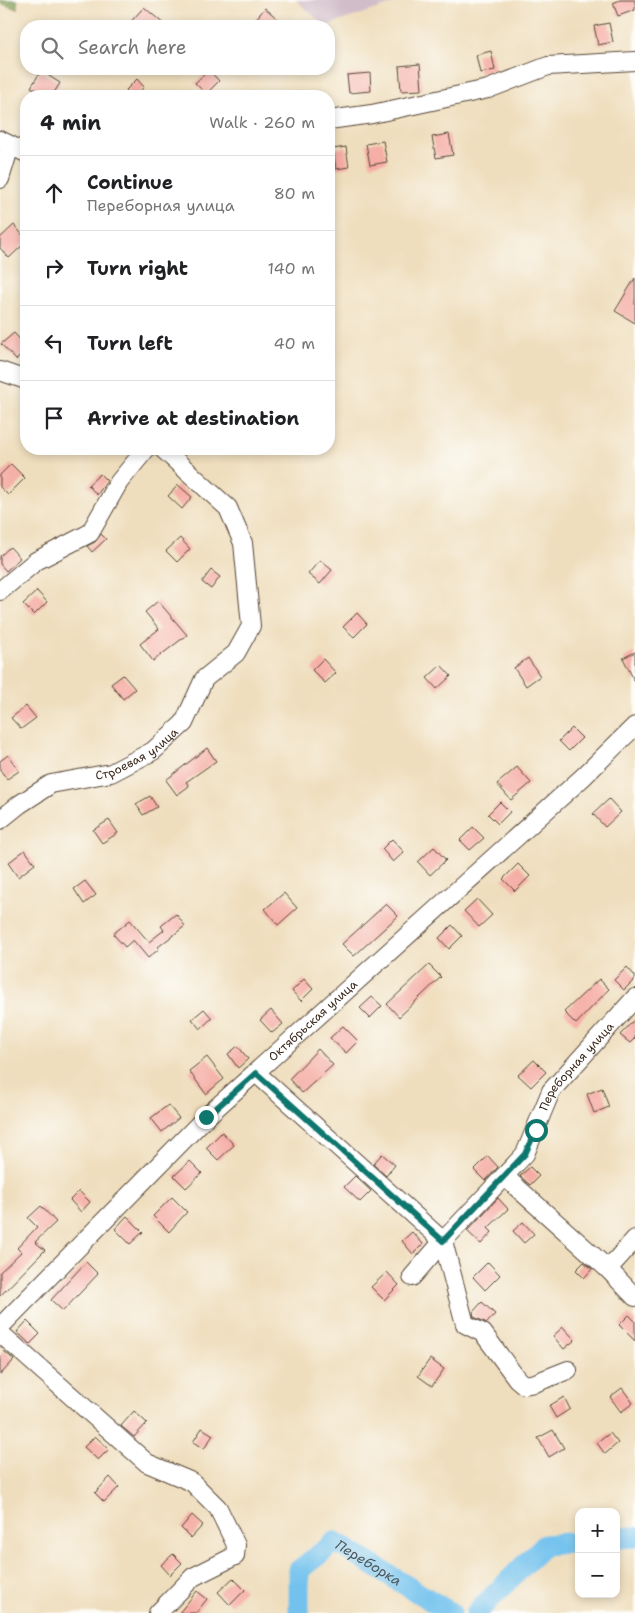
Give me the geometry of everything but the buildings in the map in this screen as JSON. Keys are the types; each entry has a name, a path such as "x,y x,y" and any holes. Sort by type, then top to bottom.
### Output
{"street":[{"path":"335,119 372,114 488,89 548,66 635,61"},
{"path":"0,179 5,143 20,150"},
{"path":"0,371 20,378"},
{"path":"0,591 36,561 90,533 119,482 141,455"},
{"name":"Строевая улица","path":"0,820 20,804 51,784 111,773 154,751 184,723 204,679 236,653 251,626 243,543 228,508 170,455"},
{"name":"Октябрьская улица","path":"0,1327 206,1117 568,790 635,726"},
{"name":"Переборная улица","path":"412,1277 443,1241 525,1154 551,1091 635,998"},
{"path":"256,1073 443,1241 465,1324 483,1333 517,1379 524,1385 535,1383 568,1370"},
{"path":"504,1176 608,1269 635,1297"},
{"path":"608,1269 635,1239"},
{"path":"0,1333 147,1463 192,1482 218,1508 236,1545 235,1556 193,1577 158,1613"}],"shaded area":[{"path":"296,0 405,0 335,23 335,20 318,20"}],"green space":[{"path":"0,0 17,0 17,9 0,3"}],"waterway":[{"name":"Переборка","path":"620,1538 635,1537"},
{"name":"Переборка","path":"299,1613 299,1570 335,1542 451,1613"},
{"name":"Переборка","path":"476,1613 544,1545 575,1542"}],"route":[{"path":"206,1117 256,1073 351,1156 443,1241 525,1154 536,1130"}]}
